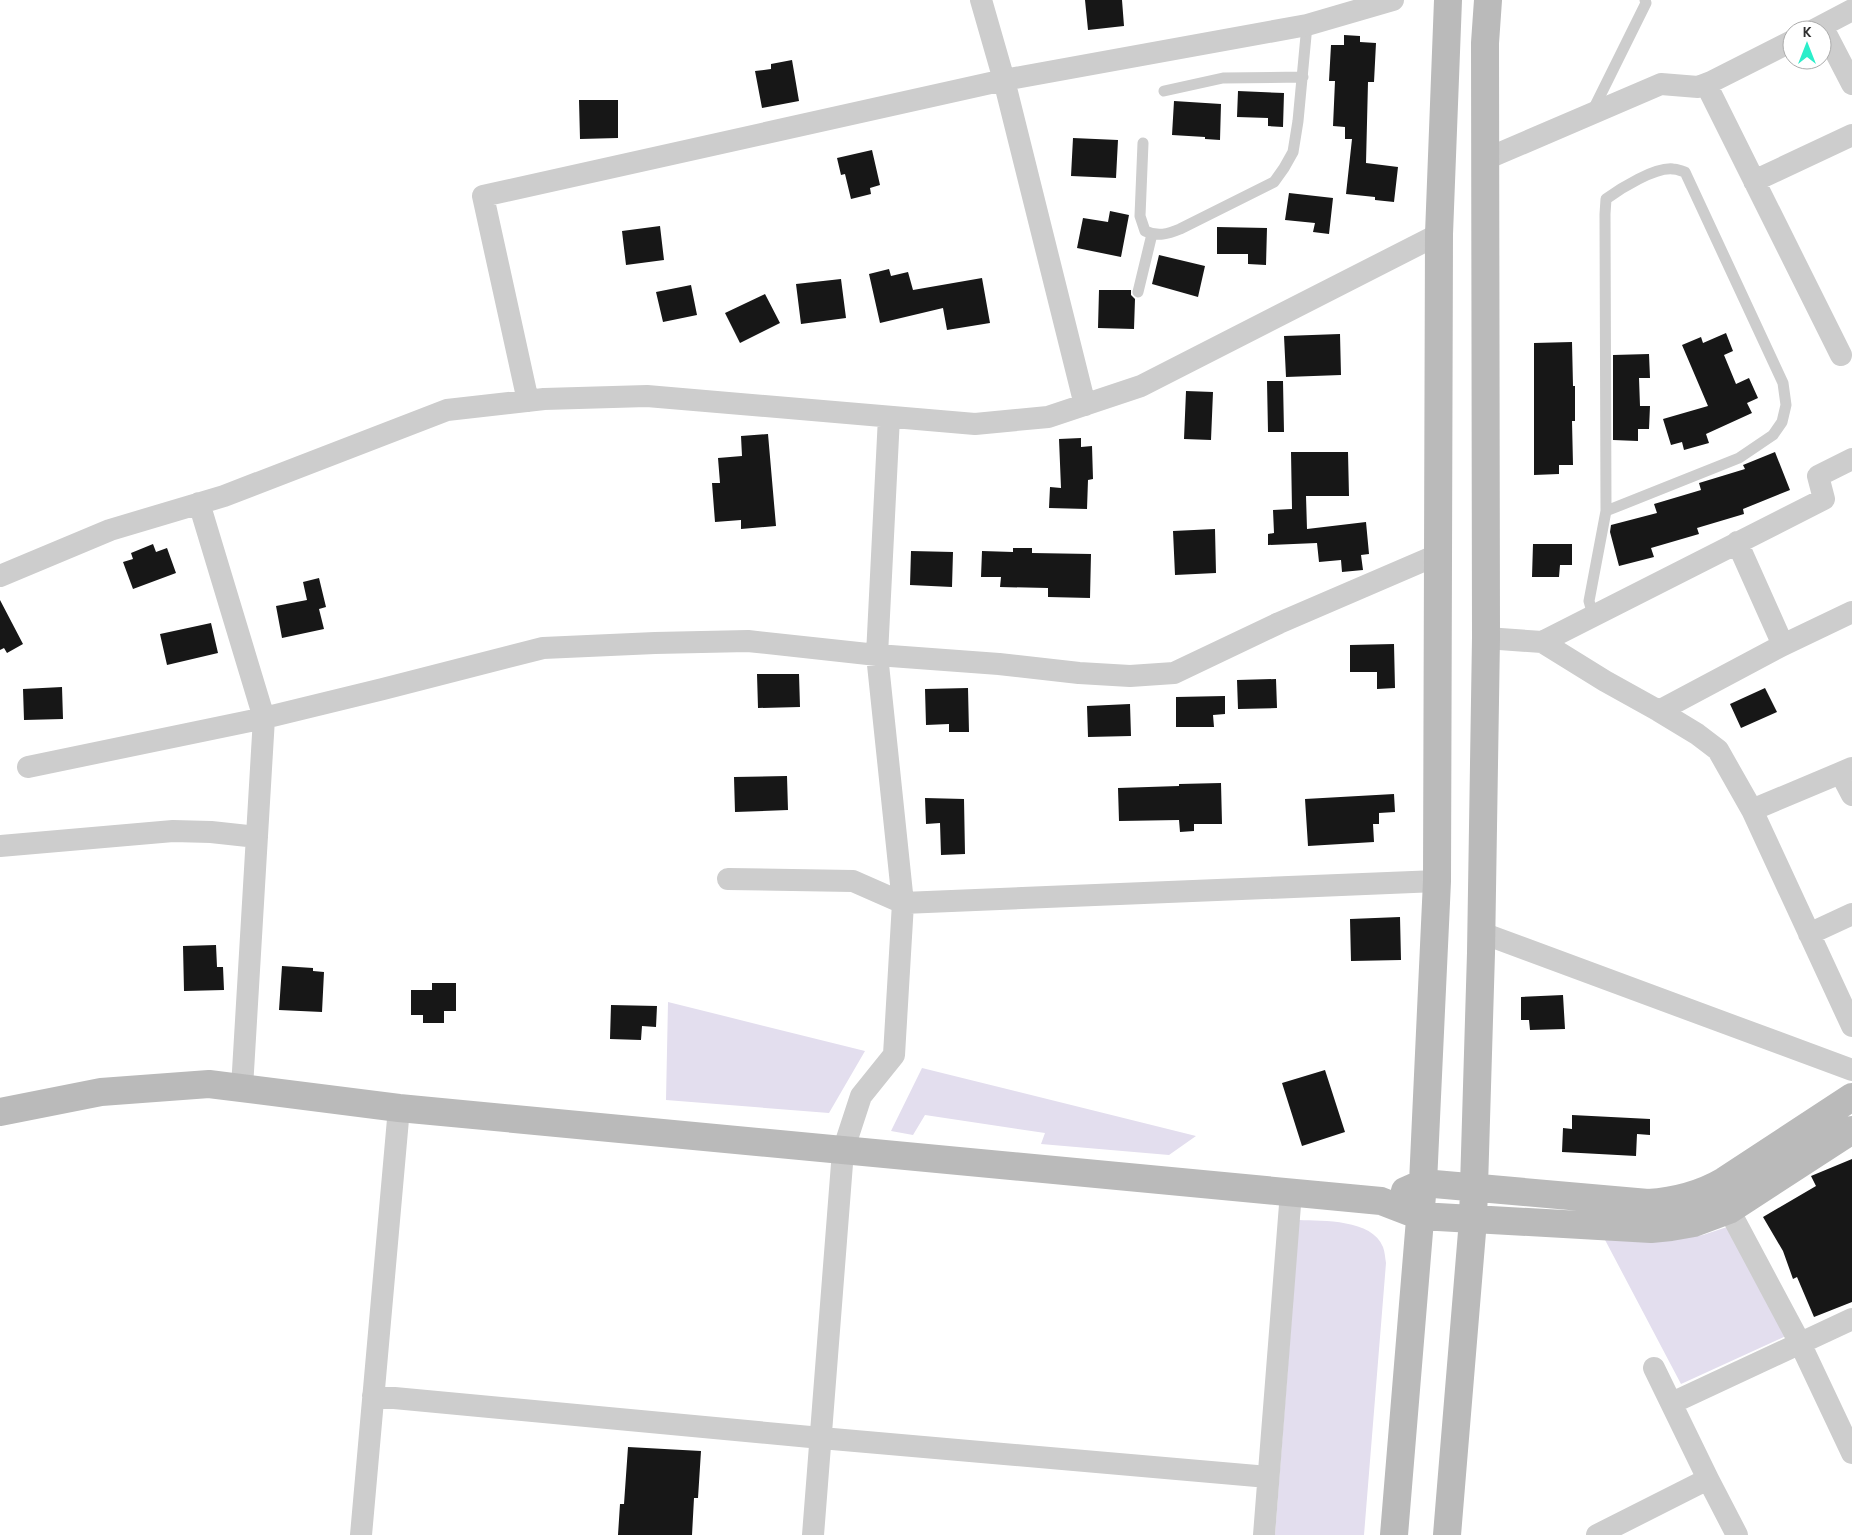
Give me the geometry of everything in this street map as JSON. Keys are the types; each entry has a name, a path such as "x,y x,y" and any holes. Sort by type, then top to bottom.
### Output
{"street":[{"path":"981,0 1004,80 1085,405"},
{"path":"528,401 483,196 1004,80 1307,25 1393,0"},
{"path":"1394,1535 1423,1183 1437,881 1439,234 1448,0"},
{"path":"1448,1535 1473,1220 1482,933 1486,638 1486,44 1488,0"},
{"path":"1832,21 1852,10"},
{"path":"1486,159 1661,84 1698,87 1706,84 1782,46"},
{"path":"1832,51 1852,84"},
{"path":"1706,84 1754,181 1848,360"},
{"path":"1754,181 1852,135"},
{"path":"0,576 110,530 224,496 447,410 544,399 647,396 974,424 1048,417 1141,386 1439,234"},
{"path":"813,1535 843,1151 861,1096 894,1055 903,902 877,655 889,417"},
{"path":"1542,642 1824,499 1818,476 1852,459"},
{"path":"199,503 264,718 242,1088"},
{"path":"1737,542 1784,645"},
{"path":"28,767 264,718 543,648 656,642 748,641 877,655 999,664 1079,673 1130,676 1174,673 1279,623 1437,555"},
{"path":"1659,711 1784,645 1852,612"},
{"path":"1486,638 1542,642 1605,682 1697,734 1718,750 1752,810 1852,1026"},
{"path":"1752,810 1846,771 1852,795"},
{"path":"0,846 173,831 211,832 257,837"},
{"path":"728,879 853,880 903,902 1437,881"},
{"path":"1809,934 1852,914"},
{"path":"1482,933 1852,1070"},
{"path":"0,1112 101,1092 209,1084 399,1108 1381,1201 1420,1216 1651,1229 1694,1223 1729,1210 1850,1138"},
{"path":"1381,1201 1423,1183 1648,1203 1678,1200 1709,1189 1724,1181 1852,1097"},
{"path":"361,1535 399,1108"},
{"path":"1264,1535 1291,1192"},
{"path":"1729,1210 1849,1440"},
{"path":"1672,1404 1852,1319"},
{"path":"1654,1368 1737,1535"},
{"path":"373,1396 1268,1477"},
{"path":"1597,1535 1708,1479"}],"lane":[{"path":"1591,113 1646,0"},
{"path":"1143,144 1140,216 1146,231 1152,234 1166,234 1180,229 1274,182 1293,152 1303,77 1307,25"},
{"path":"1164,91 1223,78 1303,77"},
{"path":"1593,616 1589,601 1606,511 1606,199 1618,190 1656,172 1673,169 1685,172 1783,383 1786,405 1782,422 1773,435 1739,458 1606,511"},
{"path":"1138,292 1152,234"}],"shaded area":[{"path":"668,1002 865,1051 829,1113 666,1100"},
{"path":"922,1068 1196,1136 1169,1155 1041,1144 1045,1133 925,1115 913,1135 891,1131"},
{"path":"1299,1220 1346,1223 1358,1226 1369,1231 1377,1238 1384,1251 1386,1263 1364,1535 1275,1535"},
{"path":"1733,1225 1786,1336 1681,1384 1604,1238 1667,1241 1703,1235"}],"building":[{"path":"1085,0 1122,0 1124,26 1088,30"},
{"path":"1344,35 1360,36 1360,42 1376,43 1374,82 1368,82 1366,163 1398,167 1394,202 1375,200 1375,197 1346,194 1352,139 1345,139 1345,127 1333,126 1335,81 1329,81 1331,45 1344,45"},
{"path":"792,60 799,101 762,108 755,71 771,69 771,64"},
{"path":"1238,91 1284,93 1283,127 1268,126 1268,118 1237,117"},
{"path":"579,100 618,100 618,138 580,139"},
{"path":"1174,101 1221,104 1220,140 1172,135"},
{"path":"1073,138 1118,140 1116,178 1071,176"},
{"path":"872,150 880,185 870,188 871,194 851,199 845,174 841,175 837,158"},
{"path":"1289,193 1333,198 1329,234 1313,232 1315,223 1285,220"},
{"path":"1110,211 1129,215 1121,257 1077,248 1083,218 1108,222"},
{"path":"660,226 664,260 626,265 622,231"},
{"path":"1217,227 1267,228 1266,265 1248,264 1248,254 1217,254"},
{"path":"1159,255 1205,266 1198,297 1152,284"},
{"path":"889,269 891,276 908,272 913,290 982,278 990,323 947,330 943,308 880,323 869,274"},
{"path":"841,279 846,318 801,324 796,284"},
{"path":"691,285 697,315 663,322 656,292"},
{"path":"1099,290 1131,290 1131,295 1135,299 1134,329 1098,328"},
{"path":"765,294 780,323 740,343 725,313"},
{"path":"1726,333 1733,351 1724,355 1736,384 1749,378 1758,398 1747,403 1752,413 1706,434 1709,443 1684,450 1682,442 1671,445 1663,419 1708,406 1682,345 1701,337 1703,343"},
{"path":"1340,334 1341,375 1286,377 1284,336"},
{"path":"1572,342 1573,386 1575,386 1575,421 1572,421 1573,465 1559,465 1559,474 1534,475 1534,343"},
{"path":"1649,354 1650,378 1639,378 1640,406 1650,406 1649,429 1638,429 1638,441 1613,440 1613,355"},
{"path":"1267,381 1283,381 1284,432 1268,432"},
{"path":"1186,391 1213,392 1211,440 1184,439"},
{"path":"768,434 776,526 741,529 741,520 715,522 712,483 720,483 718,458 742,456 741,436"},
{"path":"1081,438 1081,447 1092,446 1093,479 1088,480 1087,509 1049,508 1050,487 1061,488 1059,439"},
{"path":"1291,452 1348,452 1349,496 1306,496 1307,529 1366,522 1369,554 1361,555 1363,570 1342,572 1341,560 1319,562 1317,543 1268,545 1268,534 1274,533 1273,510 1292,509"},
{"path":"1775,452 1790,490 1743,509 1744,514 1697,528 1699,534 1651,548 1654,557 1619,566 1610,532 1611,525 1657,513 1654,504 1701,490 1699,483 1745,469 1743,465"},
{"path":"1215,529 1216,573 1175,575 1173,531"},
{"path":"153,544 156,552 167,548 176,573 133,589 123,562 133,559 131,553"},
{"path":"1533,544 1572,544 1572,565 1560,565 1559,577 1532,577"},
{"path":"1013,548 1032,548 1032,553 1091,554 1090,598 1048,597 1048,588 1000,587 1001,577 981,577 982,551 1013,552"},
{"path":"911,551 953,552 952,587 910,585"},
{"path":"319,578 326,607 319,609 324,629 282,638 276,606 307,600 303,582"},
{"path":"0,600 23,644 7,653 4,648 0,650"},
{"path":"211,623 218,653 167,665 160,634"},
{"path":"1394,644 1395,688 1377,689 1377,672 1350,672 1350,645"},
{"path":"757,674 799,674 800,707 758,708"},
{"path":"1276,679 1277,708 1238,709 1237,680"},
{"path":"62,687 63,719 24,720 23,689"},
{"path":"968,688 969,732 949,732 949,724 926,725 925,689"},
{"path":"1765,688 1777,712 1741,728 1730,704"},
{"path":"1225,696 1225,714 1213,715 1214,727 1176,727 1176,697"},
{"path":"1130,704 1131,736 1088,737 1087,706"},
{"path":"787,776 788,810 735,812 734,777"},
{"path":"1221,783 1222,824 1194,824 1194,831 1180,832 1179,820 1119,821 1118,788"},
{"path":"1394,794 1395,812 1379,813 1379,824 1373,824 1374,842 1308,846 1305,799"},
{"path":"925,798 964,799 965,854 941,855 940,823 926,824"},
{"path":"1400,917 1401,960 1351,961 1350,919"},
{"path":"216,945 217,967 223,967 224,990 184,991 183,946"},
{"path":"282,966 313,968 313,971 324,972 322,1012 279,1010"},
{"path":"432,983 456,983 456,1011 444,1011 444,1023 423,1023 423,1015 411,1015 411,990 432,990"},
{"path":"1563,995 1565,1029 1530,1030 1529,1020 1521,1020 1521,997"},
{"path":"611,1005 657,1006 656,1027 642,1026 641,1040 610,1039"},
{"path":"1325,1070 1345,1132 1302,1146 1282,1083"},
{"path":"1572,1115 1650,1119 1650,1135 1637,1134 1636,1156 1562,1152 1563,1128 1572,1129"},
{"path":"1852,1159 1852,1302 1814,1317 1797,1277 1793,1279 1783,1251 1763,1217 1816,1186 1811,1176"},
{"path":"628,1447 701,1451 698,1498 694,1498 692,1535 618,1535 620,1504 624,1504"}]}
